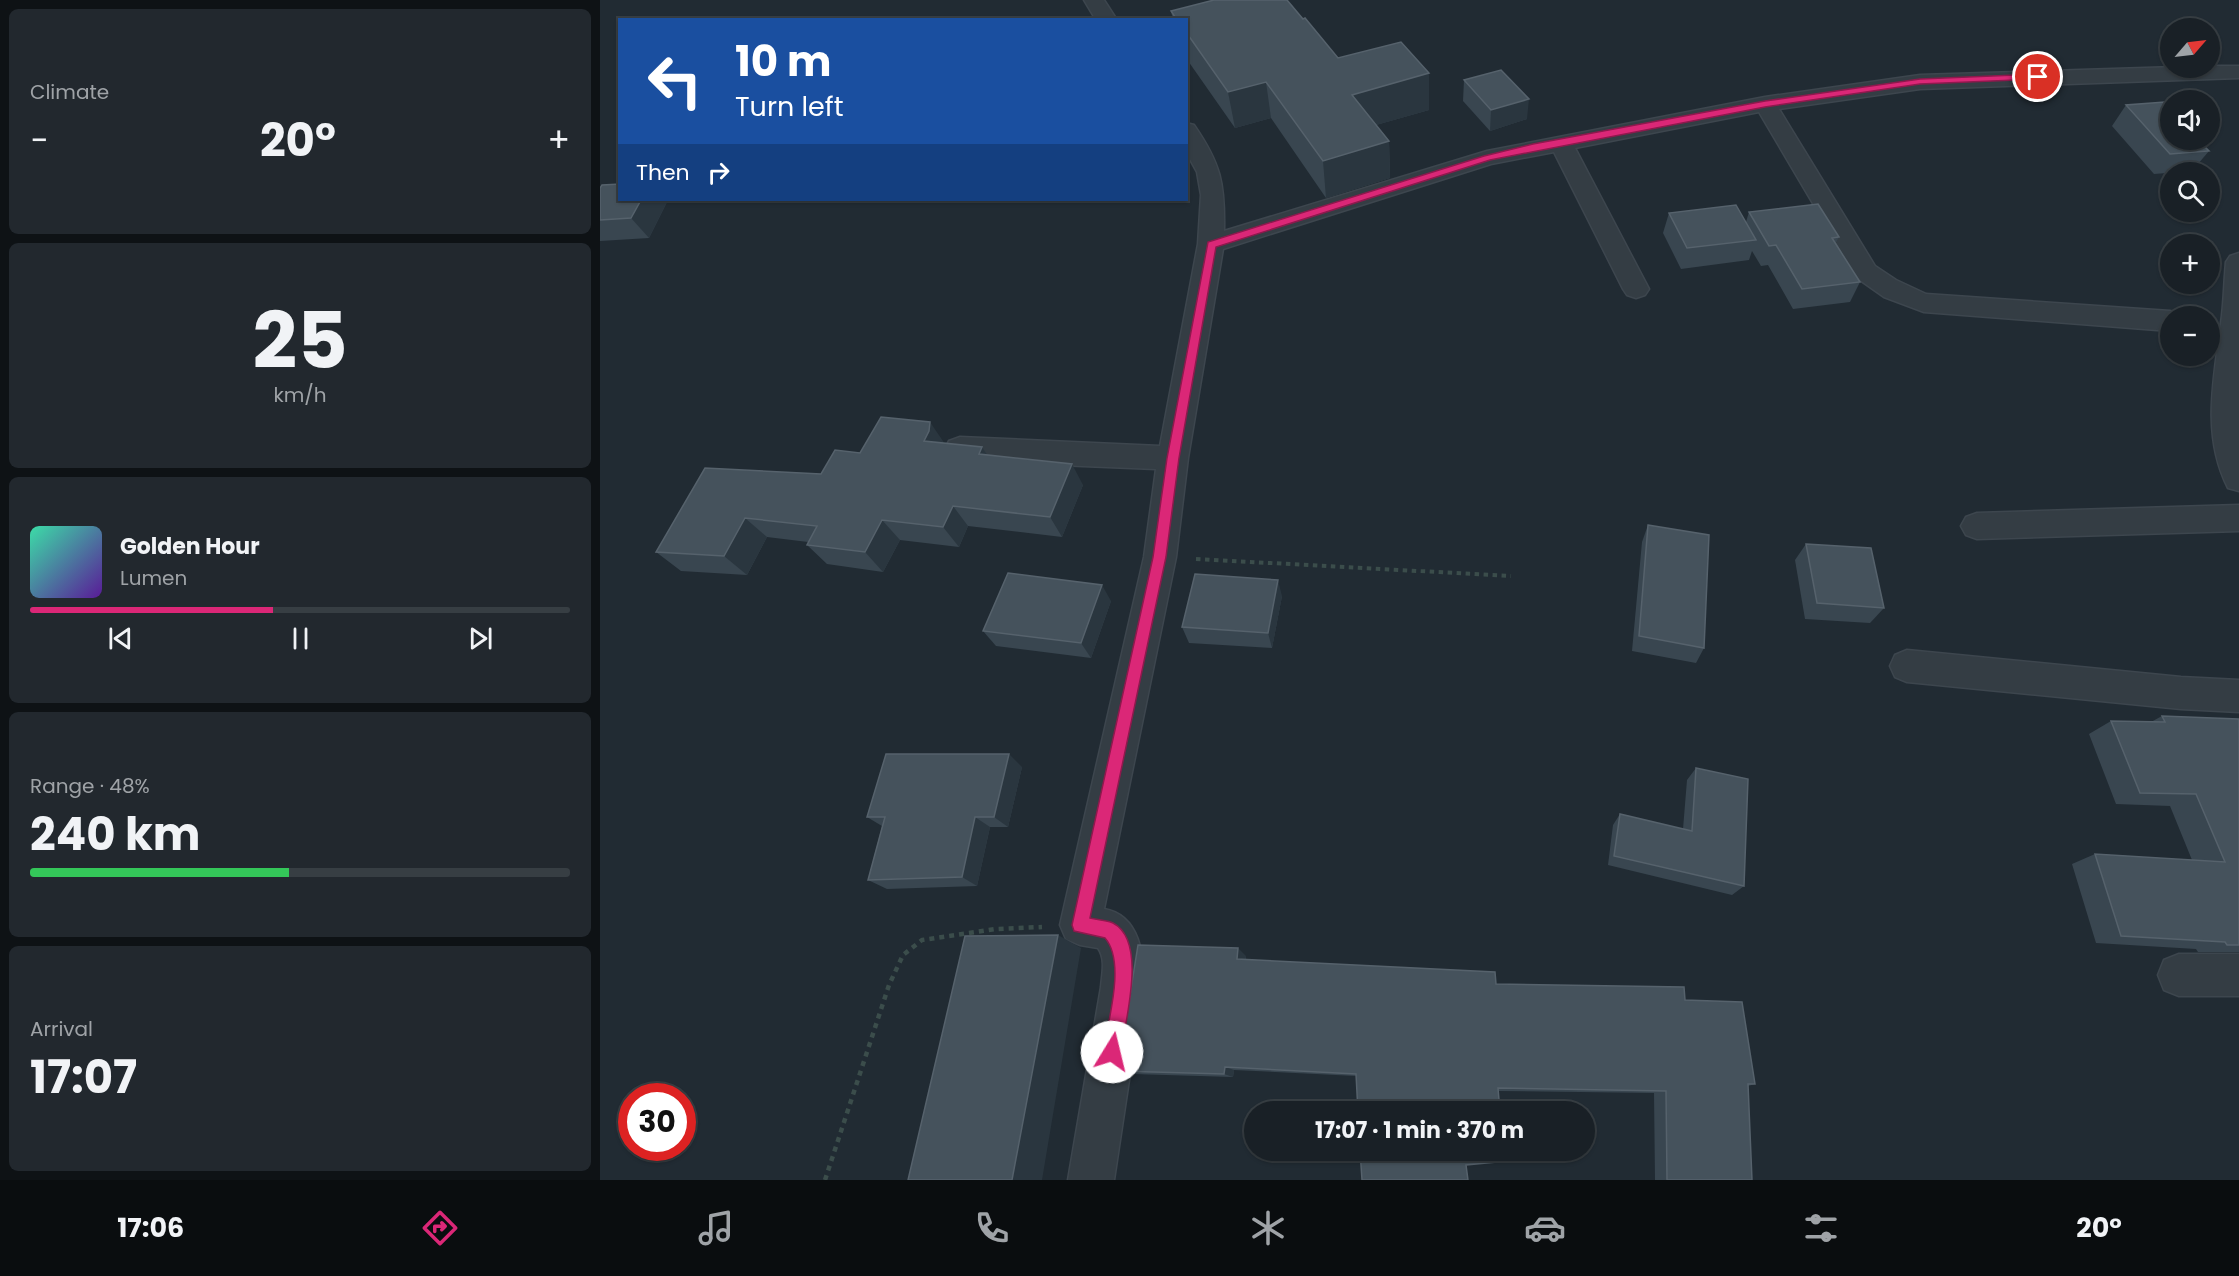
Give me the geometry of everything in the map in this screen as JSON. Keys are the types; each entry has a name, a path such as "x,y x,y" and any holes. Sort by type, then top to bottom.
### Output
{"street":[{"path":"1094,0 1106,18"},
{"path":"1211,244 1487,158 1765,104 1920,82 2239,72"},
{"path":"1765,104 1866,272 1891,290 1924,303 2160,320"},
{"path":"1091,1180 1122,987 1124,959 1120,942 1109,930 1080,925 1160,557 1173,458 1211,244 1213,195 1209,172 1188,134"},
{"path":"1561,142 1636,289"},
{"path":"2239,262 2222,325 2227,379 2227,434 2239,479"},
{"path":"960,450 1173,458"},
{"path":"1977,526 2239,518"},
{"path":"1907,666 2181,693 2239,696"},
{"path":"2179,975 2239,975"}],"path":[{"path":"1160,557 1510,576"},
{"path":"825,1180 889,985 903,955 922,940 945,936 996,929 1080,925"}],"building":[{"path":"1214,0 1287,0 1338,58 1401,42 1429,73 1352,95 1389,141 1323,161 1266,82 1228,92 1188,35 1188,18 1176,18 1171,11"},
{"path":"1501,70 1529,99 1491,110 1464,80"},
{"path":"2160,102 2160,143 2126,105"},
{"path":"2166,150 2209,151 2170,154"},
{"path":"618,184 618,201 640,201 631,218 600,220 600,188 602,185"},
{"path":"1818,204 1839,237 1832,238 1860,282 1802,289 1776,245 1769,246 1749,212"},
{"path":"1736,205 1756,240 1687,248 1669,213"},
{"path":"881,417 930,422 924,441 982,447 979,454 1072,464 1050,517 953,506 943,527 882,520 865,552 807,545 817,526 745,518 724,556 656,552 705,468 821,474 835,450 860,453"},
{"path":"1648,525 1709,535 1704,648 1639,636"},
{"path":"1806,544 1871,548 1884,608 1817,603"},
{"path":"1008,573 1102,585 1081,643 983,631"},
{"path":"1195,574 1278,580 1268,633 1182,627"},
{"path":"2162,716 2239,719 2239,945 2227,945 2225,942 2121,936 2095,854 2225,862 2196,794 2140,793 2111,721 2165,722"},
{"path":"886,754 1009,754 994,817 975,817 962,877 868,880 885,817 867,817"},
{"path":"1696,768 1748,779 1744,886 1614,856 1620,814 1692,831"},
{"path":"1058,935 1012,1180 908,1180 965,936"},
{"path":"1138,945 1238,948 1237,959 1495,972 1496,984 1684,987 1685,1000 1742,1002 1755,1084 1748,1084 1752,1180 1667,1180 1666,1091 1498,1088 1499,1101 1357,1101 1356,1074 1225,1067 1224,1074 1118,1071"},
{"path":"1361,1161 1507,1161 1466,1165 1468,1180 1362,1180"}],"route":[{"path":"1112,1052 1122,987 1124,959 1120,942 1109,930 1080,925 1160,557 1173,458 1211,244 1442,171 1533,147 1765,104 1920,82 2038,77"}]}
